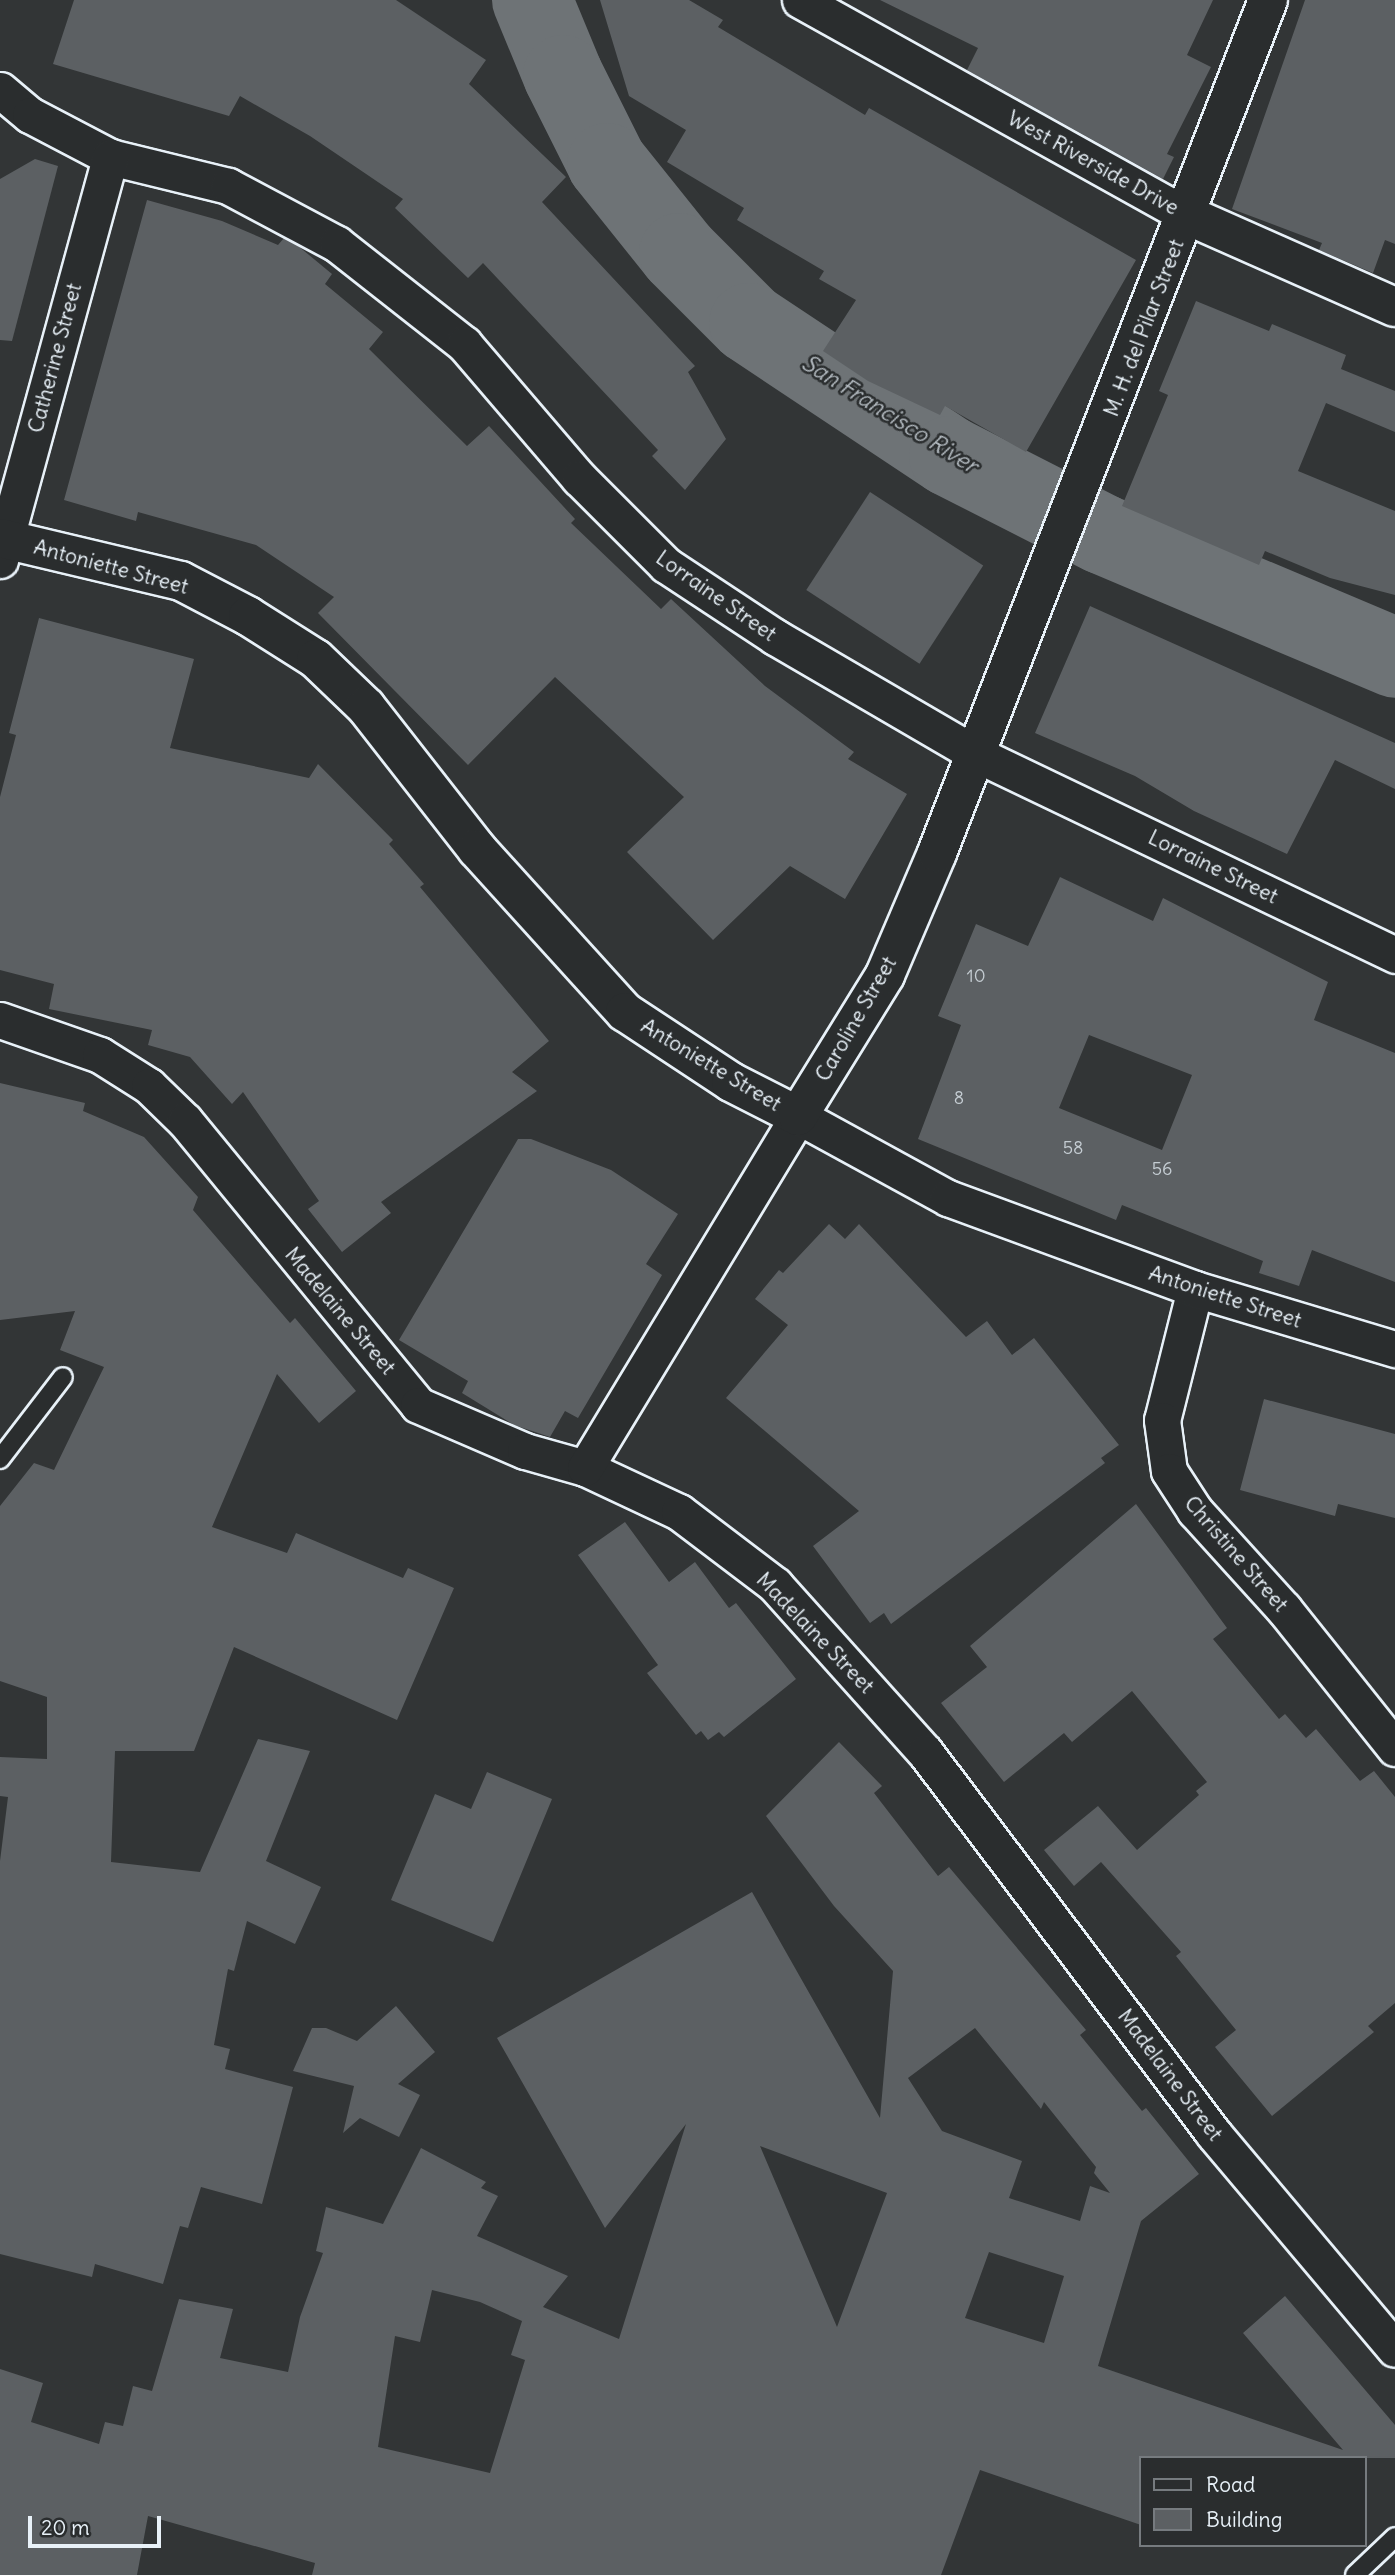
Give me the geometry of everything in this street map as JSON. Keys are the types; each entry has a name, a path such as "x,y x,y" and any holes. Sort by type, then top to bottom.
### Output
{"street":[{"name":"West Riverside Drive","path":"800,0 1187,215 1395,307"},
{"name":"M. H. del Pilar Street","path":"1047,577 1268,0"},
{"name":"Lorraine Street","path":"0,90 30,116 110,157 228,186 337,244 464,344 579,478 666,565 775,638 976,754 1395,955"},
{"name":"Catherine Street","path":"2,546 110,157"},
{"name":"Antoniette Street","path":"2,546 181,581 248,616 316,659 366,707 477,849 625,1012 731,1082 948,1198 1195,1289 1395,1349"},
{"name":"Caroline Street","path":"585,1468 885,975 1047,577"},
{"name":"Madelaine Street","path":"0,1020 100,1055 149,1086 185,1121 418,1405 525,1451 585,1468 679,1512 775,1585 926,1752 1213,2133 1395,2349"},
{"name":"Christine Street","path":"1195,1289 1161,1420 1169,1471 1195,1511 1284,1609 1395,1748"}],"lane":[{"path":"0,1459 63,1377"},
{"path":"1355,2575 1395,2537"}],"building":[{"path":"74,0 396,0 486,60 469,84 566,177 542,202 695,366 688,372 726,439 685,490 652,456 658,450 483,263 468,278 395,208 403,199 310,136 240,96 229,116 53,64"},
{"path":"600,0 689,0 723,20 718,27 865,115 869,108 1136,260 1026,452 945,406 940,415 868,381 823,351 856,300 819,279 824,271 737,220 744,208 667,162 686,130 629,96"},
{"path":"880,0 1213,0 1187,55 1211,67 1167,154 1174,157 1163,179 967,70 978,48"},
{"path":"1305,0 1395,0 1395,244 1385,240 1373,273 1319,250 1322,243 1232,209"},
{"path":"35,159 58,166 12,341 0,340 0,179"},
{"path":"147,200 222,221 278,245 284,238 297,245 332,274 325,284 383,332 369,349 467,446 489,426 575,519 571,523 661,609 671,599 765,686 854,752 848,759 907,794 845,899 790,866 713,940 627,852 684,797 555,677 468,765 318,613 334,597 256,545 138,512 136,521 64,500"},
{"path":"1196,301 1269,331 1272,324 1346,355 1341,369 1395,391 1395,432 1326,403 1298,471 1395,511 1395,595 1330,578 1265,551 1259,565 1122,506 1168,395 1159,391"},
{"path":"870,492 983,566 919,664 806,590"},
{"path":"1090,606 1395,743 1395,789 1335,760 1287,854 1194,811 1135,776 1035,733"},
{"path":"39,618 194,659 170,748 309,778 318,764 393,840 389,844 424,884 420,887 549,1041 512,1072 537,1091 381,1202 391,1213 342,1252 308,1209 319,1201 243,1092 232,1104 190,1057 148,1045 152,1030 49,1009 54,984 0,970 0,797 16,735 9,733"},
{"path":"1060,877 1153,921 1163,898 1328,982 1314,1020 1395,1053 1395,1282 1312,1250 1299,1286 1259,1273 1263,1261 1122,1205 1116,1220 918,1139 961,1025 938,1016 976,924 1028,946","holes":["1089,1035 1192,1075 1162,1150 1059,1108"]},
{"path":"0,1083 85,1103 83,1111 144,1137 198,1197 193,1210 290,1323 295,1318 356,1391 319,1423 277,1374 212,1527 287,1553 296,1533 403,1578 408,1568 454,1588 397,1720 234,1647 194,1751 115,1751 111,1862 200,1872 258,1739 310,1751 266,1861 321,1887 295,1944 247,1921 234,1971 228,1969 214,2045 230,2049 225,2069 293,2087 262,2204 201,2187 188,2228 180,2226 163,2284 95,2264 92,2277 0,2254 0,1861 8,1797 0,1796 0,1757 47,1759 47,1697 0,1681 0,1506 34,1463 54,1470 104,1367 60,1350 75,1311 0,1320"},
{"path":"518,1139 531,1139 611,1170 678,1214 646,1264 662,1275 578,1418 565,1411 550,1437 514,1425 462,1393 468,1381 399,1340"},
{"path":"829,1224 845,1239 859,1224 966,1337 987,1321 1012,1355 1034,1338 1119,1445 1101,1458 1105,1463 891,1624 884,1613 870,1623 813,1546 859,1511 726,1398 788,1325 755,1299 779,1270 783,1273"},
{"path":"1264,1399 1395,1434 1395,1518 1338,1504 1335,1516 1240,1490"},
{"path":"1136,1504 1227,1628 1213,1639 1279,1719 1285,1714 1306,1738 1316,1729 1360,1781 1374,1771 1395,1797 1395,2003 1368,2026 1374,2032 1272,2116 1215,2047 1236,2030 1176,1956 1181,1952 1101,1862 1074,1886 1044,1850 1098,1806 1137,1850 1199,1795 1196,1791 1207,1782 1132,1691 1072,1742 1064,1733 1004,1782 941,1703 987,1667 970,1646"},
{"path":"625,1522 669,1582 695,1562 729,1608 736,1603 796,1679 724,1737 719,1732 708,1740 701,1731 696,1735 647,1673 658,1665 578,1555"},
{"path":"839,1742 882,1786 874,1793 938,1876 949,1867 1086,2030 1080,2035 1142,2111 1146,2108 1199,2174 1141,2221 1098,2366 1343,2450 1243,2333 1285,2296 1395,2425 1395,2458 1140,2456 1140,2525 980,2470 941,2575 312,2575 315,2563 148,2516 137,2575 0,2575 0,2369 43,2383 31,2422 99,2444 105,2422 123,2426 133,2386 152,2391 179,2299 233,2309 220,2358 288,2372 300,2317 323,2253 316,2251 326,2207 383,2224 421,2148 486,2182 481,2188 498,2196 477,2236 568,2276 543,2307 619,2339 686,2124 605,2228 497,2038 752,1892 880,2118 893,1971 834,1906 766,1816","holes":["975,2028 1041,2109 1044,2102 1096,2167 1094,2173 1110,2193 1090,2186 1080,2221 1009,2198 1022,2161 942,2131 908,2078","760,2146 887,2193 837,2327","989,2252 1064,2276 1044,2343 965,2318","432,2290 480,2302 522,2321 511,2355 525,2360 490,2473 378,2447 395,2336 420,2342"]},
{"path":"487,1772 552,1799 493,1942 391,1900 435,1794 471,1809"},
{"path":"396,2006 435,2052 398,2084 420,2095 399,2137 360,2118 343,2133 354,2086 293,2071 312,2028 326,2028 357,2041"}],"waterway":[{"name":"San Francisco River","path":"532,0 563,75 607,163 679,253 749,323 949,456 1102,534 1395,658"}]}
